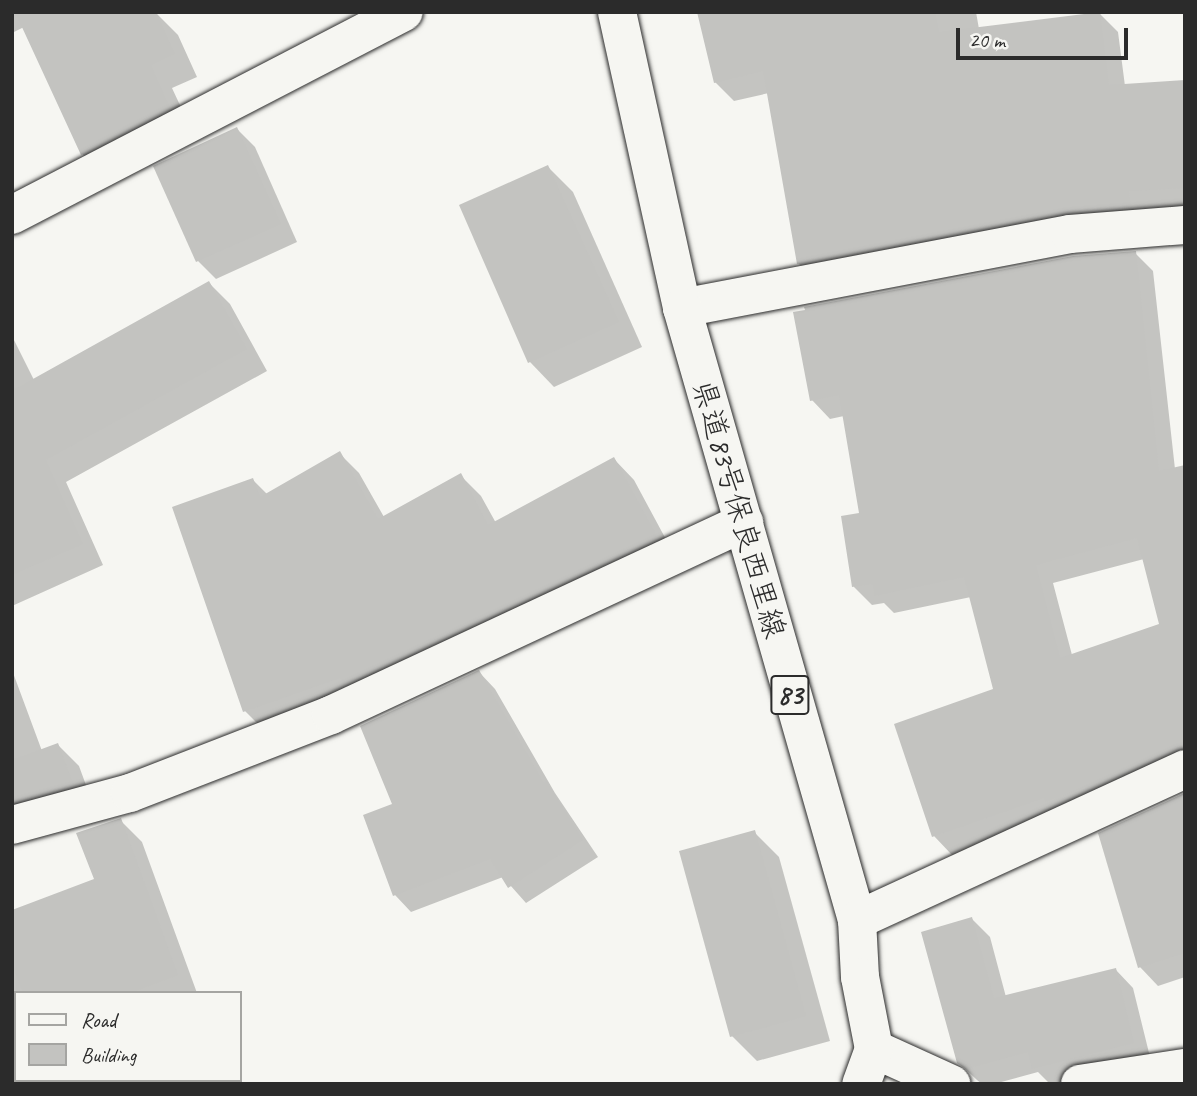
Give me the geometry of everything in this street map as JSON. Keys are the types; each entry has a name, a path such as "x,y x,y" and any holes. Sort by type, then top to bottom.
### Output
{"street":[{"path":"12,215 403,12"},
{"name":"県道83号保良西里線","path":"617,12 682,308 786,680 857,920 860,976 874,1049"},
{"path":"682,308 1070,234 1185,225"},
{"path":"12,825 130,793 331,715 744,522"},
{"path":"857,920 1185,769"},
{"path":"861,1084 874,1049 951,1084"},
{"path":"1080,1084 1185,1068"}],"building":[{"path":"15,12 156,12 175,54 151,65 170,108 81,155"},
{"path":"697,12 935,12 939,32 1100,12 1109,85 1185,80 1185,188 1129,191 1131,207 1066,212 797,264 763,71 714,83"},
{"path":"237,127 281,224 196,262 153,166"},
{"path":"548,165 619,322 528,363 459,205"},
{"path":"1136,251 1159,471 1185,465 1185,748 1086,790 1085,787 1045,802 1044,798 932,837 894,724 993,689 964,577 874,596 873,584 852,587 841,516 859,513 839,395 810,401 793,312 805,310 804,307 1073,256","holes":["1137,538 1159,624 1060,658 1036,565"]},
{"path":"209,281 247,349 46,460 83,544 12,575 12,383 15,389"},
{"path":"340,451 378,519 461,473 488,525 614,457 658,538 343,685 340,678 243,712 172,507 253,478 260,497"},
{"path":"479,670 544,783 546,781 583,840 508,888 490,859 393,896 363,815 392,804 360,726"},
{"path":"58,743 74,786 12,802 12,760"},
{"path":"1185,793 1185,953 1138,968 1098,833"},
{"path":"121,818 178,975 135,991 22,991 12,964 12,910 94,879 76,833"},
{"path":"755,830 806,1016 730,1037 679,851"},
{"path":"972,917 994,998 1116,968 1134,1043 1032,1069 1028,1052 966,1069 957,1063 921,932"}]}
